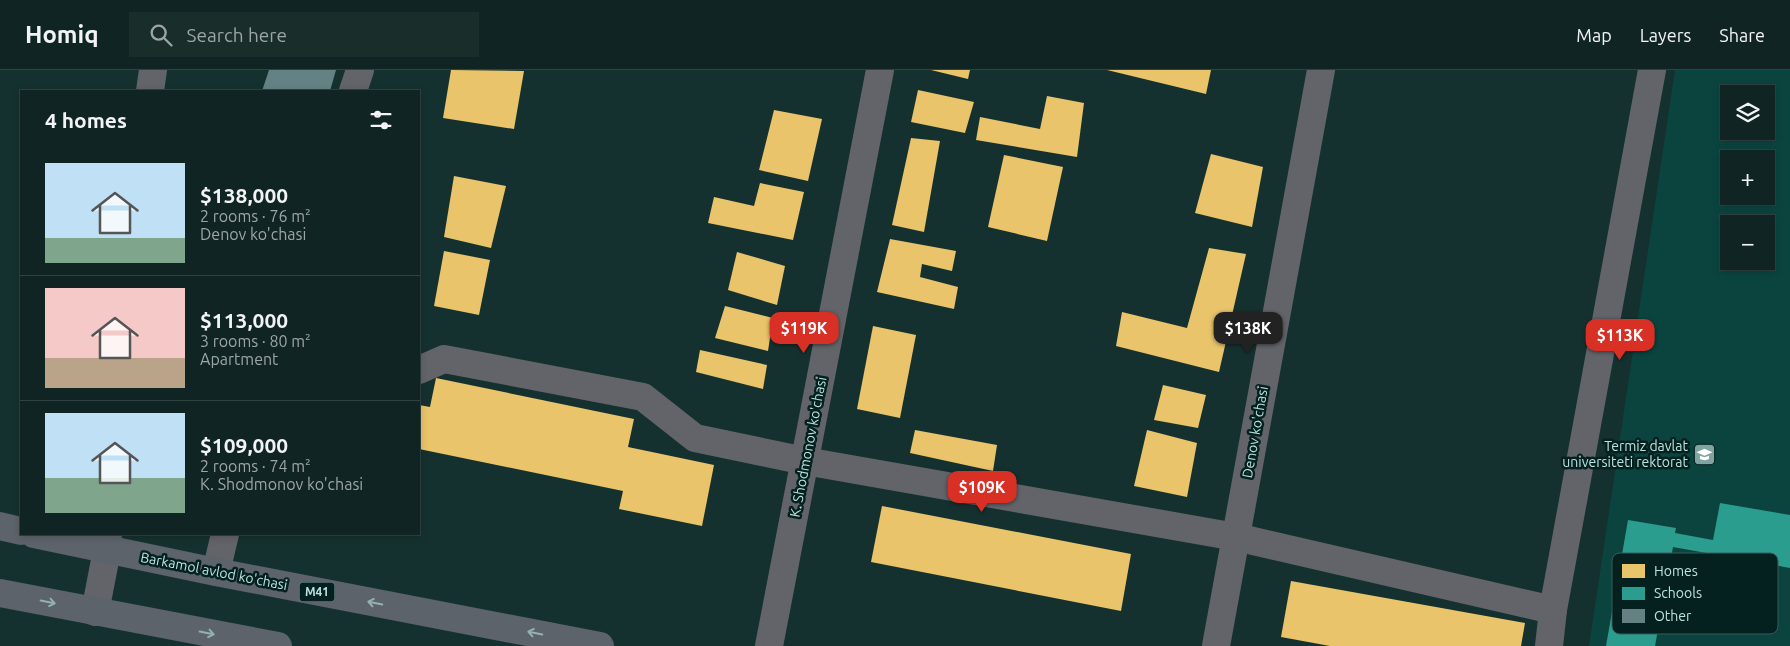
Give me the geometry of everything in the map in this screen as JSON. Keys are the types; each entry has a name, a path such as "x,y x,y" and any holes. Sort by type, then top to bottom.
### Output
{"main road":[{"path":"0,526 20,531"},
{"name":"Barkamol avlod ko'chasi","path":"43,535 108,542 216,572 600,646"},
{"path":"0,593 278,646"}],"street":[{"path":"150,90 153,70"},
{"path":"353,90 360,70"},
{"name":"K. Shodmonov ko'chasi","path":"769,646 880,70"},
{"name":"Denov ko'chasi","path":"1216,646 1321,70"},
{"path":"1550,646 1553,610 1652,70"},
{"path":"420,370 444,359 644,397 695,438 806,461 1236,537 1553,610"},
{"path":"216,572 225,535"},
{"path":"96,612 108,542"}],"shaded area":[{"name":"Termiz davlat universiteti rektorat","path":"1675,70 1790,70 1790,646 1589,646"}],"building: Homes":[{"path":"451,70 524,71 514,129 443,118"},
{"path":"931,70 970,70 968,79"},
{"path":"1107,70 1211,70 1206,94"},
{"path":"918,90 974,102 965,133 911,122"},
{"path":"1047,96 1084,103 1077,157 976,140 980,117 1040,129"},
{"path":"774,110 822,119 808,181 759,170"},
{"path":"911,138 940,141 924,232 892,225"},
{"path":"1211,154 1263,167 1252,227 1195,213"},
{"path":"1004,155 1063,167 1047,241 988,227"},
{"path":"454,176 506,186 491,248 444,237"},
{"path":"760,183 804,192 793,240 708,223 714,197 754,206"},
{"path":"890,239 956,251 952,271 922,264 920,277 958,287 954,309 877,292"},
{"path":"1209,248 1246,254 1219,372 1116,346 1122,312 1187,328"},
{"path":"444,251 490,260 479,315 434,306"},
{"path":"737,252 785,266 777,305 728,290"},
{"path":"725,306 773,318 768,351 715,338"},
{"path":"873,326 916,335 900,418 857,409"},
{"path":"700,350 767,365 763,389 696,372"},
{"path":"436,378 634,419 628,447 714,465 702,526 619,509 623,491 420,449 420,405 430,407"},
{"path":"1163,385 1206,395 1198,428 1154,420"},
{"path":"915,430 997,445 993,471 910,453"},
{"path":"1147,430 1197,443 1187,497 1134,486"},
{"path":"882,506 1131,554 1121,611 871,562"},
{"path":"1291,581 1525,623 1521,646 1330,646 1281,637"}],"building: Schools":[{"path":"1720,503 1790,515 1790,568 1778,566 1778,553 1706,553 1673,547 1672,553 1622,553 1628,520 1676,528 1675,533 1713,540"},
{"path":"1612,612 1612,634 1657,634 1655,646 1606,646"}],"building: Other":[{"path":"269,70 336,70 330,90 262,90"}],"place":[{"name":"Termiz davlat universiteti rektorat","path":"1704,454"}]}
